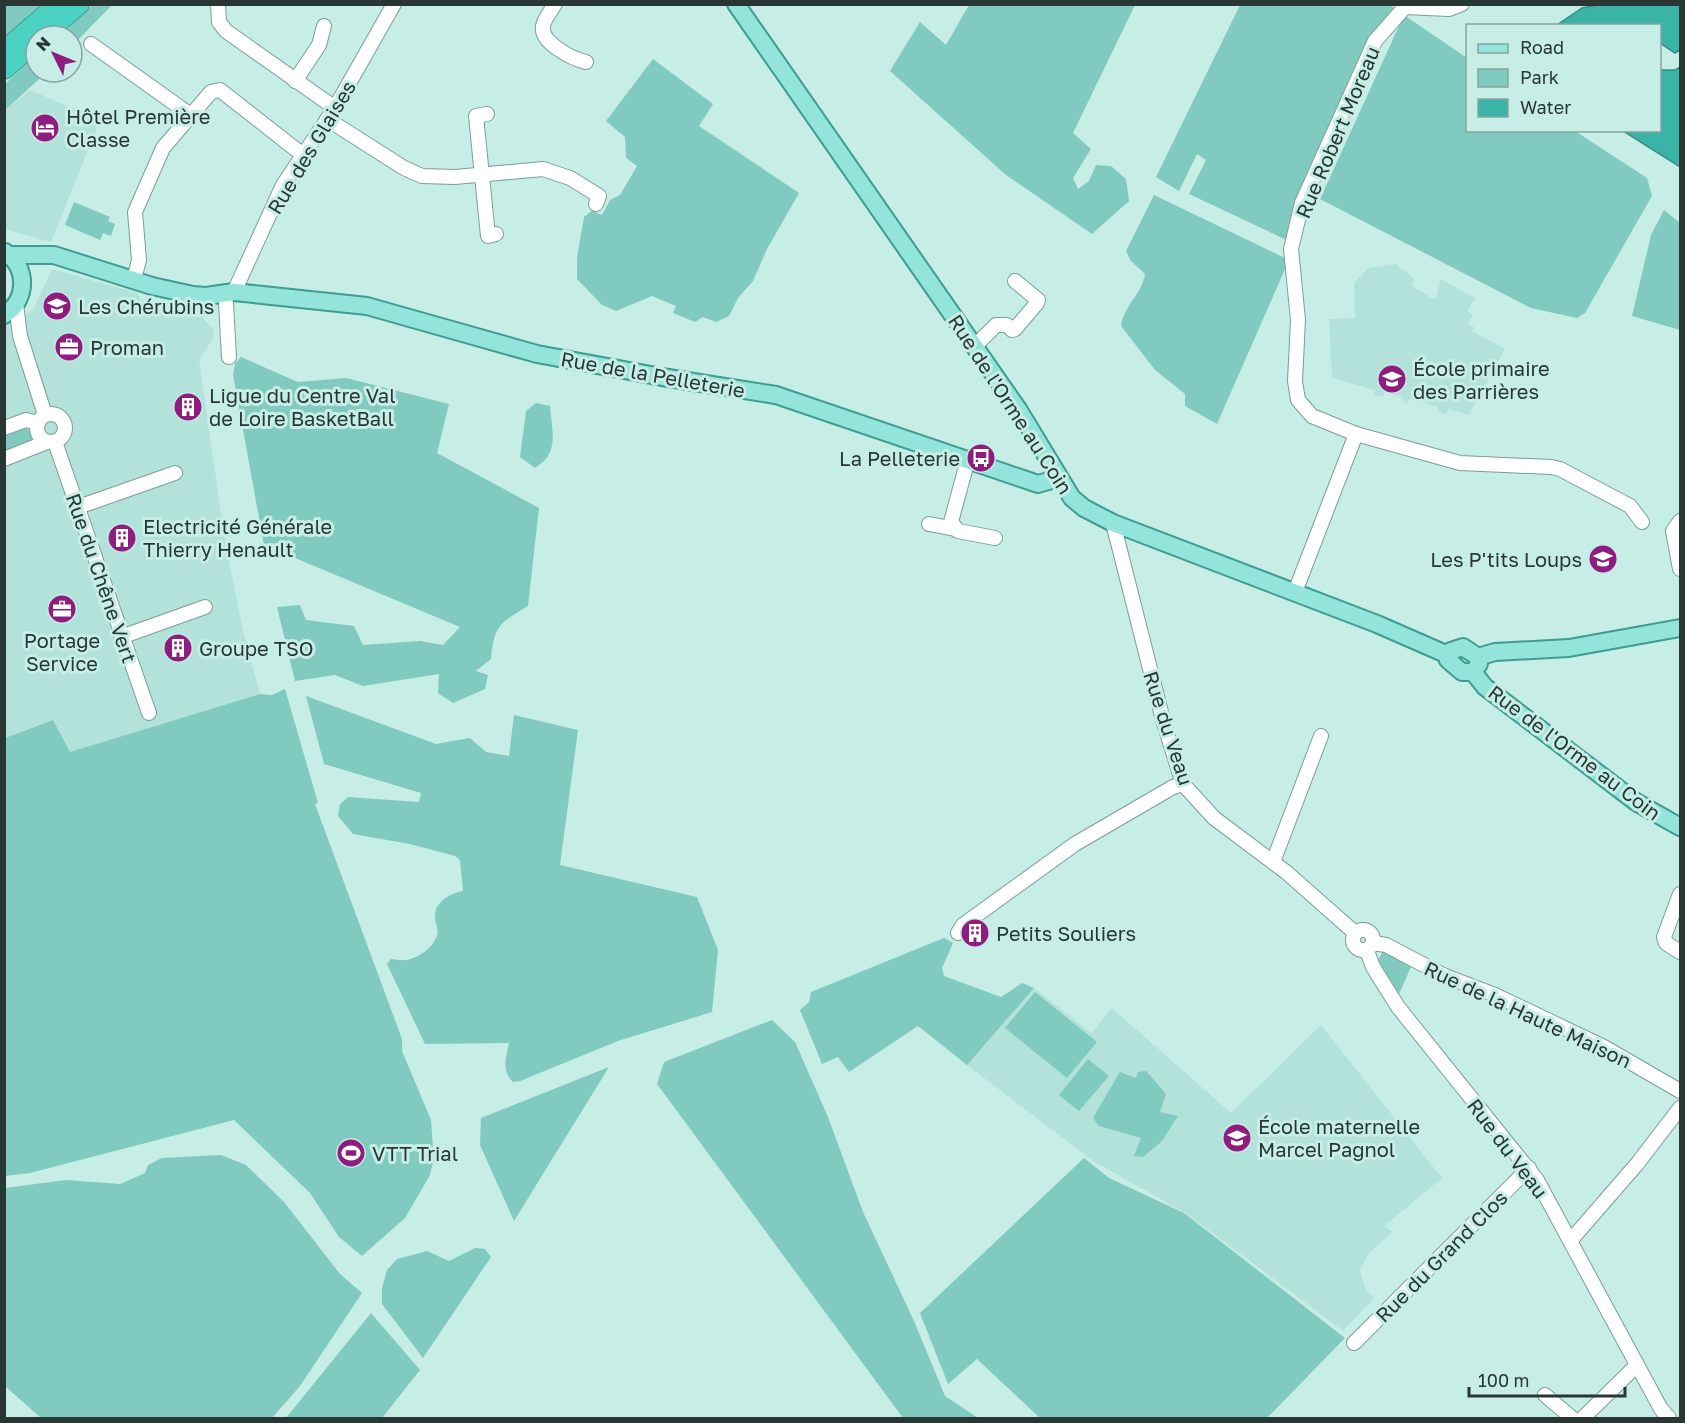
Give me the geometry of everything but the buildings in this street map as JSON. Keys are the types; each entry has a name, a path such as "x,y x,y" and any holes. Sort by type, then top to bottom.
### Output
{"highway":[{"path":"4,51 59,4"},
{"path":"56,24 79,4"},
{"path":"4,69 24,52"}],"main road":[{"name":"Rue de l'Orme au Coin","path":"736,4 1018,409 1059,478 1078,504 1113,523 1294,592 1448,655 1451,664 1458,670 1466,673 1475,664 1485,687 1601,777 1636,802 1680,827"},
{"name":"Rue de la Pelleterie","path":"7,253 54,255 134,279 198,306 233,296 368,306 537,354 662,378 776,395 1038,484 1059,478"},
{"path":"7,253 22,276 23,286 10,309"},
{"path":"22,276 38,261 54,255"},
{"path":"1475,664 1495,652 1569,648 1680,628"}],"street":[{"path":"218,4 219,22 226,31 295,81 331,113 412,172 433,177 543,169 558,172 599,196 596,204"},
{"name":"Rue des Glaises","path":"233,296 283,185 331,113 394,4"},
{"path":"555,4 543,23 543,31 551,43 586,62"},
{"name":"Rue Robert Moreau","path":"1462,4 1449,9 1405,7 1375,41 1302,203 1291,249 1298,320 1295,381 1298,400 1312,416 1356,434 1460,463 1551,467 1560,470 1630,506 1642,522"},
{"path":"295,81 319,45 324,26"},
{"path":"91,44 192,116"},
{"path":"134,279 140,260 135,212 164,148 211,92 220,90 303,155"},
{"path":"487,114 476,116 488,236 496,234"},
{"path":"975,347 996,325 1007,325 1012,330 1015,329 1037,303 1038,300 1015,281"},
{"path":"229,357 233,296"},
{"path":"10,309 20,336 41,419 37,433 51,442"},
{"path":"4,324 20,336"},
{"path":"4,428 26,420 57,416 65,423 65,433 51,442 4,459"},
{"path":"1294,592 1356,434"},
{"name":"Rue du Chêne Vert","path":"51,442 78,507 149,713"},
{"path":"955,529 951,517 968,459"},
{"path":"78,507 175,473"},
{"path":"1680,521 1673,531 1680,569"},
{"name":"Rue du Veau","path":"1113,523 1163,720 1183,784 1214,818 1273,862 1354,932 1354,941 1359,948 1370,947 1373,967 1398,1007 1528,1168 1571,1240 1637,1365 1669,1419"},
{"path":"929,524 995,538"},
{"path":"121,637 205,607"},
{"path":"1273,862 1321,736"},
{"path":"958,933 963,925 1075,844 1173,787 1183,784"},
{"path":"1680,894 1664,937 1666,943 1680,952"},
{"name":"Rue de la Haute Maison","path":"1370,947 1386,945 1445,976 1515,1004 1604,1047 1680,1091"},
{"path":"1571,1240 1637,1164 1680,1108"},
{"name":"Rue du Grand Clos","path":"1354,1343 1528,1168"},
{"path":"1583,1419 1637,1365"},
{"path":"1545,1395 1572,1419"}],"shaded area":[{"path":"30,90 100,120 51,242 5,229 5,110"},
{"path":"1396,264 1414,279 1412,286 1433,299 1436,299 1441,279 1475,298 1467,311 1473,315 1468,324 1474,327 1472,331 1505,349 1469,415 1448,409 1446,414 1441,413 1437,411 1438,407 1409,399 1407,404 1404,403 1403,397 1385,392 1383,397 1374,395 1375,390 1332,378 1329,319 1355,318 1354,283 1369,268"},
{"path":"52,269 137,293 141,300 202,318 213,328 214,338 199,359 224,534 242,627 260,694 70,752 53,720 5,738 5,325 33,310"},
{"name":"École maternelle Marcel Pagnol","path":"1034,988 1091,1033 1112,1008 1231,1113 1321,1025 1442,1178 1384,1226 1393,1232 1370,1252 1360,1269 1365,1289 1374,1298 1343,1331 1187,1214 1095,1162 967,1065"}],"green space":[{"path":"5,4 42,4 42,5 5,36"},
{"path":"1389,4 1394,8 1293,243 1189,194 1206,160 1197,154 1179,191 1156,177 1240,5"},
{"path":"93,5 112,5 84,34 84,24 71,24"},
{"path":"969,5 1135,5 1073,133 1091,149 1073,178 1078,189 1089,181 1096,165 1111,166 1126,179 1129,201 1092,234 1006,175 890,71 920,22 946,45"},
{"path":"1404,15 1466,57 1466,132 1577,132 1647,178 1652,196 1585,313 1577,318 1531,308 1320,199"},
{"path":"653,59 713,104 699,126 799,193 767,249 753,281 738,298 729,316 716,322 703,317 695,322 673,313 676,306 652,296 616,311 602,305 577,279 577,258 584,217 592,211 602,215 610,200 620,195 637,166 626,158 625,137 606,121"},
{"path":"24,66 24,84 34,84 5,110 5,84"},
{"path":"1154,195 1289,260 1217,424 1185,406 1185,394 1155,370 1121,326 1145,274 1131,261 1126,251"},
{"path":"74,202 110,217 108,221 115,224 111,236 103,233 100,240 65,225"},
{"path":"1664,210 1680,223 1680,330 1632,316 1651,235"},
{"path":"241,357 298,382 346,378 449,404 437,453 539,508 528,606 500,626 494,639 491,659 476,671 488,675 485,689 453,703 438,693 439,674 363,686 335,675 295,681 277,607 300,605 306,620 354,626 363,645 420,641 443,645 460,627 264,545 233,375 235,363"},
{"path":"536,403 550,406 553,441 548,456 535,468 520,457 526,411"},
{"path":"23,424 32,434 32,445 5,456 5,431"},
{"path":"285,689 318,803 315,804 402,1039 402,1051 431,1120 434,1160 429,1177 405,1218 362,1256 339,1237 310,1193 234,1120 30,1173 5,1176 5,738 53,720 70,752 260,694 272,695"},
{"path":"306,696 436,744 470,738 486,752 509,756 514,715 578,730 560,865 697,897 718,950 712,1012 618,1041 513,1082 506,1069 509,1043 425,1044 387,964 391,959 415,958 435,940 437,907 449,896 463,891 460,860 455,856 410,844 353,834 338,816 340,804 348,797 419,802 421,793 324,764"},
{"path":"944,938 953,943 942,968 944,976 1001,997 1022,983 1034,988 967,1065 918,1026 849,1072 838,1057 822,1064 800,1010 809,1002 811,992"},
{"path":"1383,951 1411,967 1399,994 1378,960"},
{"path":"1035,992 1097,1042 1067,1078 1005,1028"},
{"path":"772,1020 795,1042 828,1117 863,1212 914,1321 945,1396 978,1418 903,1418 657,1084 664,1062"},
{"path":"1088,1059 1109,1076 1079,1111 1059,1095"},
{"path":"609,1067 514,1221 480,1145 481,1118"},
{"path":"1146,1071 1166,1094 1160,1112 1178,1116 1162,1141 1143,1157 1134,1156 1141,1138 1099,1126 1093,1118 1120,1072 1136,1078 1138,1072"},
{"path":"221,1155 246,1165 284,1202 340,1274 362,1293 300,1386 272,1418 41,1418 5,1386 5,1188 66,1180 120,1184 145,1173 148,1165 162,1158"},
{"path":"1084,1158 1109,1178 1184,1213 1345,1338 1267,1418 1040,1418 977,1359 948,1384 920,1313"},
{"path":"475,1248 485,1249 491,1257 423,1358 382,1304 382,1288 387,1270 397,1259 427,1251 449,1261"},
{"path":"371,1313 420,1370 382,1418 286,1418"}],"water":[{"path":"1602,4 1680,5 1680,50 1675,53 1661,44 1661,24 1558,24 1582,8"},
{"path":"1680,67 1680,167 1625,132 1661,132 1661,70 1675,70"}],"place":[{"name":"Hôtel Première Classe","path":"45,128"},
{"name":"Les Chérubins","path":"57,306"},
{"name":"Proman","path":"69,347"},
{"name":"École primaire des Parrières","path":"1392,379"},
{"name":"Ligue du Centre Val de Loire BasketBall","path":"188,407"},
{"name":"La Pelleterie","path":"981,458"},
{"name":"Electricité Générale Thierry Henault","path":"122,538"},
{"name":"Les P'tits Loups","path":"1603,559"},
{"name":"Portage Service","path":"62,609"},
{"name":"Groupe TSO","path":"178,648"},
{"name":"Petits Souliers","path":"975,933"},
{"name":"École maternelle Marcel Pagnol","path":"1237,1138"},
{"name":"VTT Trial","path":"351,1153"}]}
